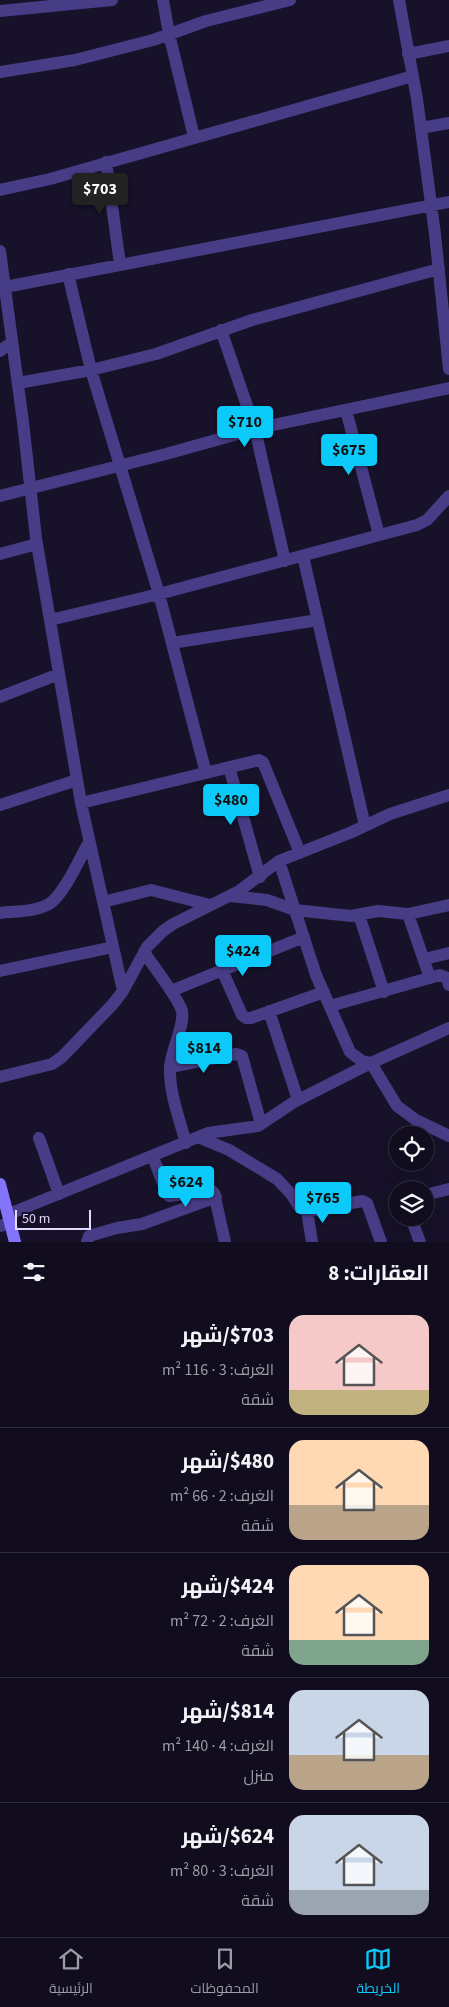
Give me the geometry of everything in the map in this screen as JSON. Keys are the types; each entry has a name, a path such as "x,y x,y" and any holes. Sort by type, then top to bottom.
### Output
{"street":[{"path":"0,11 112,0"},
{"path":"162,0 194,138"},
{"path":"0,72 75,60 153,40 247,5 290,0"},
{"path":"399,0 421,128 438,269 446,316 449,368"},
{"path":"408,54 449,46"},
{"path":"0,190 50,179 413,76"},
{"path":"421,128 449,123"},
{"path":"106,162 120,264"},
{"path":"5,286 449,202"},
{"path":"0,251 37,544 81,803 123,991"},
{"path":"18,383 91,370 156,354 252,320 438,269"},
{"path":"68,274 91,370 159,594 206,773"},
{"path":"221,330 255,429 285,560"},
{"path":"0,351 12,342"},
{"path":"0,496 255,429 449,388"},
{"path":"346,410 379,535"},
{"path":"50,620 159,594 417,525 428,520 449,496"},
{"path":"0,554 37,544"},
{"path":"303,556 365,826"},
{"path":"172,643 318,620"},
{"path":"0,697 59,674"},
{"path":"81,803 259,760 263,762 300,852"},
{"path":"229,767 260,877"},
{"path":"0,805 77,780"},
{"path":"0,1077 52,1064 75,1045 123,991 144,952 163,931 193,912 250,885 279,861 390,814 449,795"},
{"path":"0,913 30,910 50,904 61,895 74,868 90,842"},
{"path":"279,861 324,992 350,1052 362,1061 372,1063 397,1106 416,1120 449,1136"},
{"path":"103,902 151,890 210,905"},
{"path":"229,896 267,900 295,910 351,916 378,911 408,914 449,905"},
{"path":"408,914 430,978"},
{"path":"359,915 384,992"},
{"path":"171,992 304,937"},
{"path":"0,971 113,947"},
{"path":"144,952 171,992 182,1013 170,1067 171,1085 186,1142"},
{"path":"424,960 449,953"},
{"path":"222,970 244,1017 251,1018 324,992"},
{"path":"330,1006 430,978 444,976 447,978 449,985"},
{"path":"270,1011 298,1100"},
{"path":"6,1221 59,1194 208,1133 248,1128 262,1124 298,1100 372,1063 449,1028"},
{"path":"170,1067 236,1054 242,1056 262,1124"},
{"path":"198,1137 229,1150 278,1179 300,1208 307,1211 362,1201 367,1203 380,1242"},
{"path":"39,1138 59,1194"},
{"path":"153,1157 166,1194 170,1196 211,1190 216,1197 224,1242"},
{"path":"0,1184 6,1221 15,1242"},
{"path":"434,1193 449,1189"},
{"path":"87,1242 89,1236 117,1228 142,1224 216,1197"},
{"path":"307,1211 312,1242"},
{"path":"415,1226 420,1242"}]}
